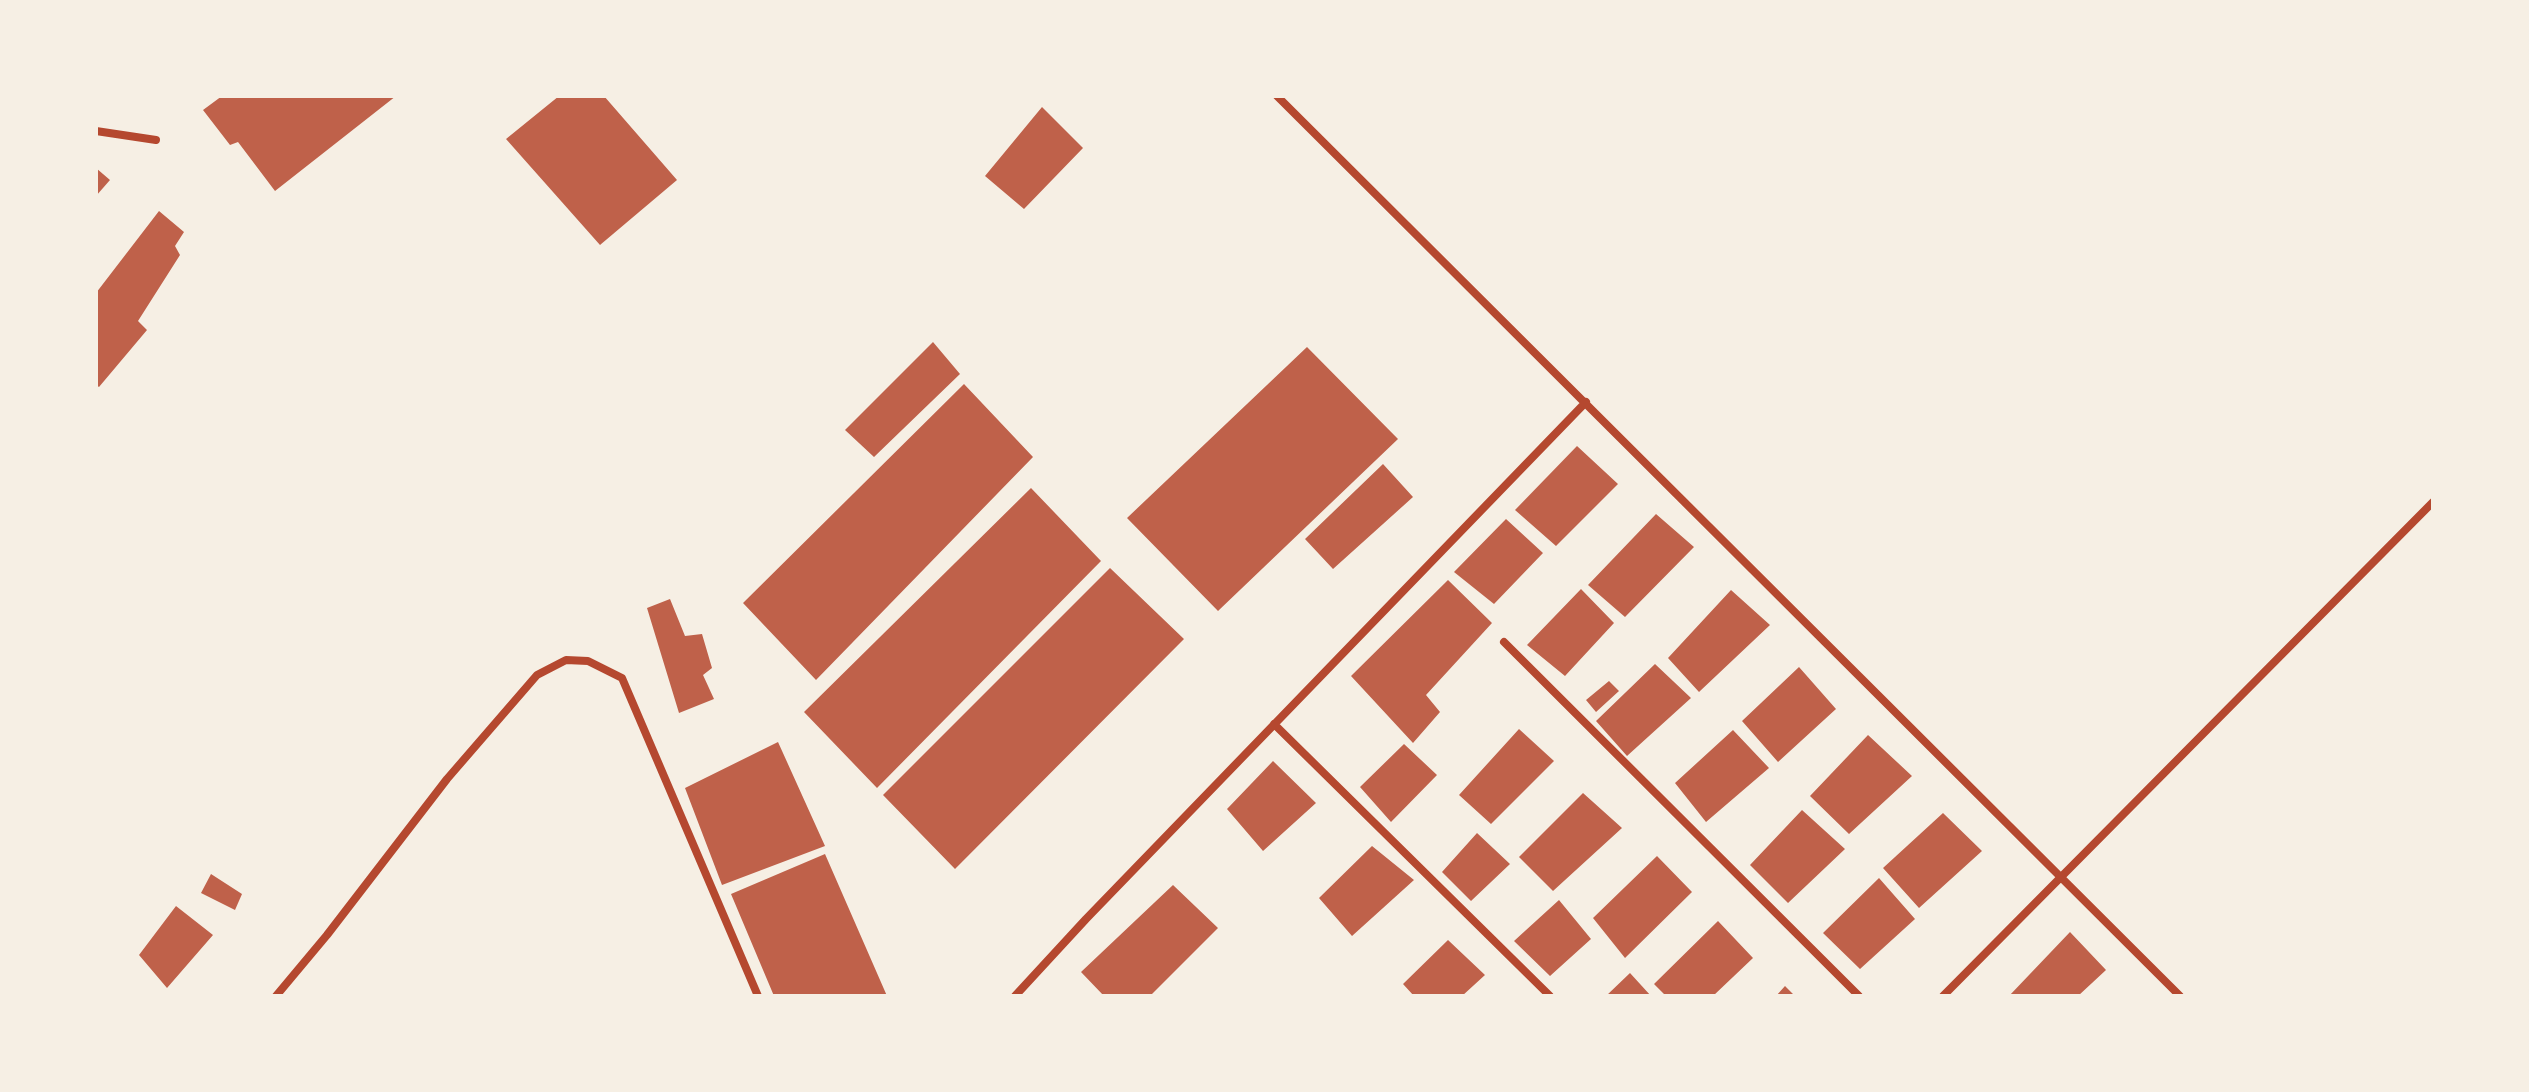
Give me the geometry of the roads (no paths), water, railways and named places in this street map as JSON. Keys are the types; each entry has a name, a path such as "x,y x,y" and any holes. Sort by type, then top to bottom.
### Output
{"street":[{"path":"1277,96 2180,996"},
{"path":"96,131 156,140"},
{"path":"1015,996 1586,402"},
{"path":"1943,996 2433,502"},
{"path":"1504,642 1859,996"},
{"path":"276,996 447,779 537,675 566,660 588,661 622,678 758,996"},
{"path":"1274,724 1550,996"}]}
